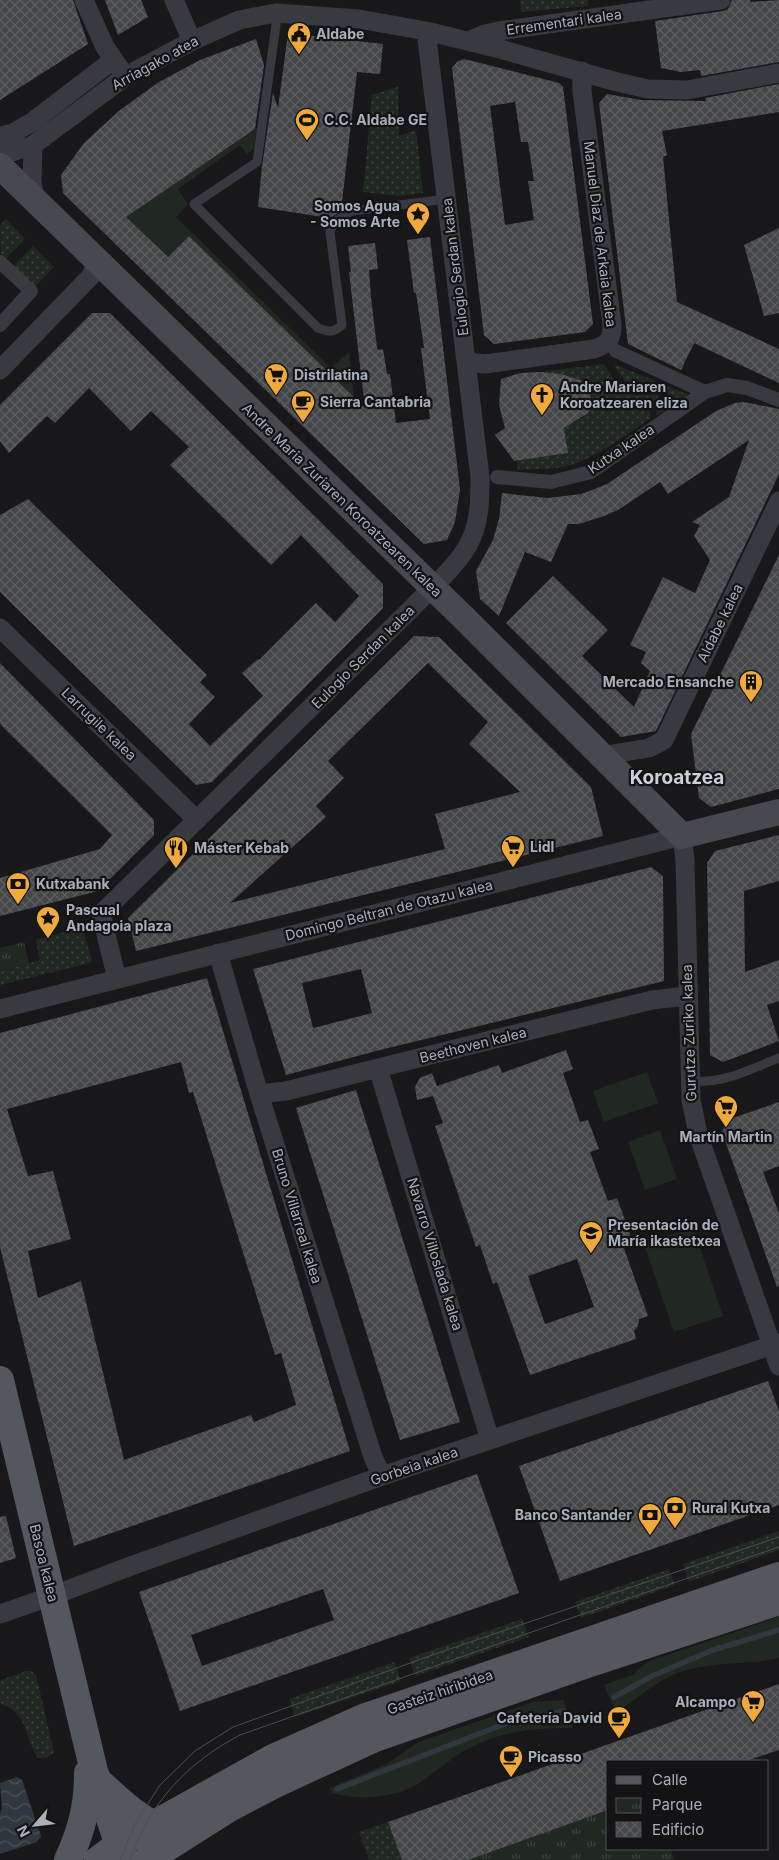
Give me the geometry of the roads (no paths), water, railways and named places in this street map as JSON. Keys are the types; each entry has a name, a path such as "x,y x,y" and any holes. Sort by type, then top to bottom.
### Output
{"main road":[{"name":"Andre Maria Zuriaren Koroatzearen kalea","path":"0,166 432,587 682,836"},
{"name":"Domingo Beltran de Otazu kalea","path":"682,836 779,812"},
{"name":"Basoa kalea","path":"0,1380 97,1780 113,1855"},
{"name":"Gasteiz hiribidea","path":"113,1855 154,1825 273,1758 363,1718 779,1576"},
{"name":"Gasteiz hiribidea","path":"147,1860 231,1807 375,1738 587,1664 779,1601"},
{"name":"Basoa kalea","path":"68,1860 83,1824 88,1775 88,1746"},
{"path":"97,1780 127,1808 181,1839"}],"street":[{"path":"84,0 113,60 126,76"},
{"path":"174,0 192,41"},
{"name":"Errementari kalea","path":"468,41 499,31 721,0"},
{"name":"Arriagako atea","path":"0,156 33,146 126,76 192,41 239,20 286,9 426,31 582,71 611,81 648,89 687,90 779,73"},
{"name":"Eulogio Serdan kalea","path":"117,979 101,914 432,587 458,558 471,539 477,521 480,502 480,477 426,31"},
{"name":"Arriagako atea","path":"0,136 19,130 32,122 113,60"},
{"name":"Manuel Diaz de Arkaia kalea","path":"466,362 485,364 594,349 606,345 612,334 582,91 582,71"},
{"path":"33,146 32,181 35,201"},
{"path":"0,262 31,291 0,325"},
{"path":"0,370 91,276 97,262"},
{"path":"616,351 705,392"},
{"name":"Kutxa kalea","path":"497,477 551,482 591,472 705,392 728,385 747,388 779,400"},
{"name":"Aldabe kalea","path":"601,756 649,748 664,740 779,501"},
{"name":"Larrugile kalea","path":"0,628 198,820"},
{"name":"Domingo Beltran de Otazu kalea","path":"0,1009 682,836"},
{"name":"Gurutze Zuriko kalea","path":"682,836 685,874 690,1100 698,1134 776,1344 779,1366"},
{"name":"Bruno Villarreal kalea","path":"218,953 259,1094 373,1457 382,1476"},
{"name":"Beethoven kalea","path":"259,1094 286,1091 652,1000 687,996"},
{"name":"Navarro Villoslada kalea","path":"378,1068 388,1096 490,1440"},
{"name":"Gorbeia kalea","path":"0,1614 382,1476 776,1344"}],"lane":[{"path":"286,9 276,25 257,162 194,204 318,328 329,332 337,330 342,325 330,232 334,222 352,212 447,198"},
{"path":"689,1080 706,1082 724,1078 779,1058"}],"water":[{"path":"17,1777 22,1780 41,1836 37,1842 0,1854 0,1814 2,1808 0,1783"}],"waterway":[{"path":"614,1697 652,1676 713,1650 779,1630"},
{"path":"337,1789 507,1723 564,1711"}],"tram line":[{"path":"120,1860 136,1822 160,1785 195,1751 233,1727 438,1653 779,1537"},
{"path":"130,1860 148,1820 173,1786 203,1758 240,1735 779,1547"}],"place":[{"name":"Aldabe","path":"299,55"},
{"name":"C.C. Aldabe GE","path":"307,141"},
{"name":"Somos Agua - Somos Arte","path":"418,235"},
{"name":"Distrilatina","path":"276,396"},
{"name":"Andre Mariaren Koroatzearen eliza","path":"542,416"},
{"name":"Sierra Cantabria","path":"303,423"},
{"name":"Mercado Ensanche","path":"751,703"},
{"name":"Lidl","path":"513,868"},
{"name":"Máster Kebab","path":"176,869"},
{"name":"Kutxabank","path":"18,905"},
{"name":"Pascual Andagoia plaza","path":"48,939"},
{"name":"Martín Martin","path":"726,1128"},
{"name":"Presentación de María ikastetxea","path":"591,1254"},
{"name":"Rural Kutxa","path":"675,1529"},
{"name":"Banco Santander","path":"650,1536"},
{"name":"Alcampo","path":"753,1723"},
{"name":"Cafetería David","path":"619,1739"},
{"name":"Picasso","path":"511,1778"}],"district":[{"name":"Koroatzea","path":"677,777"}]}
